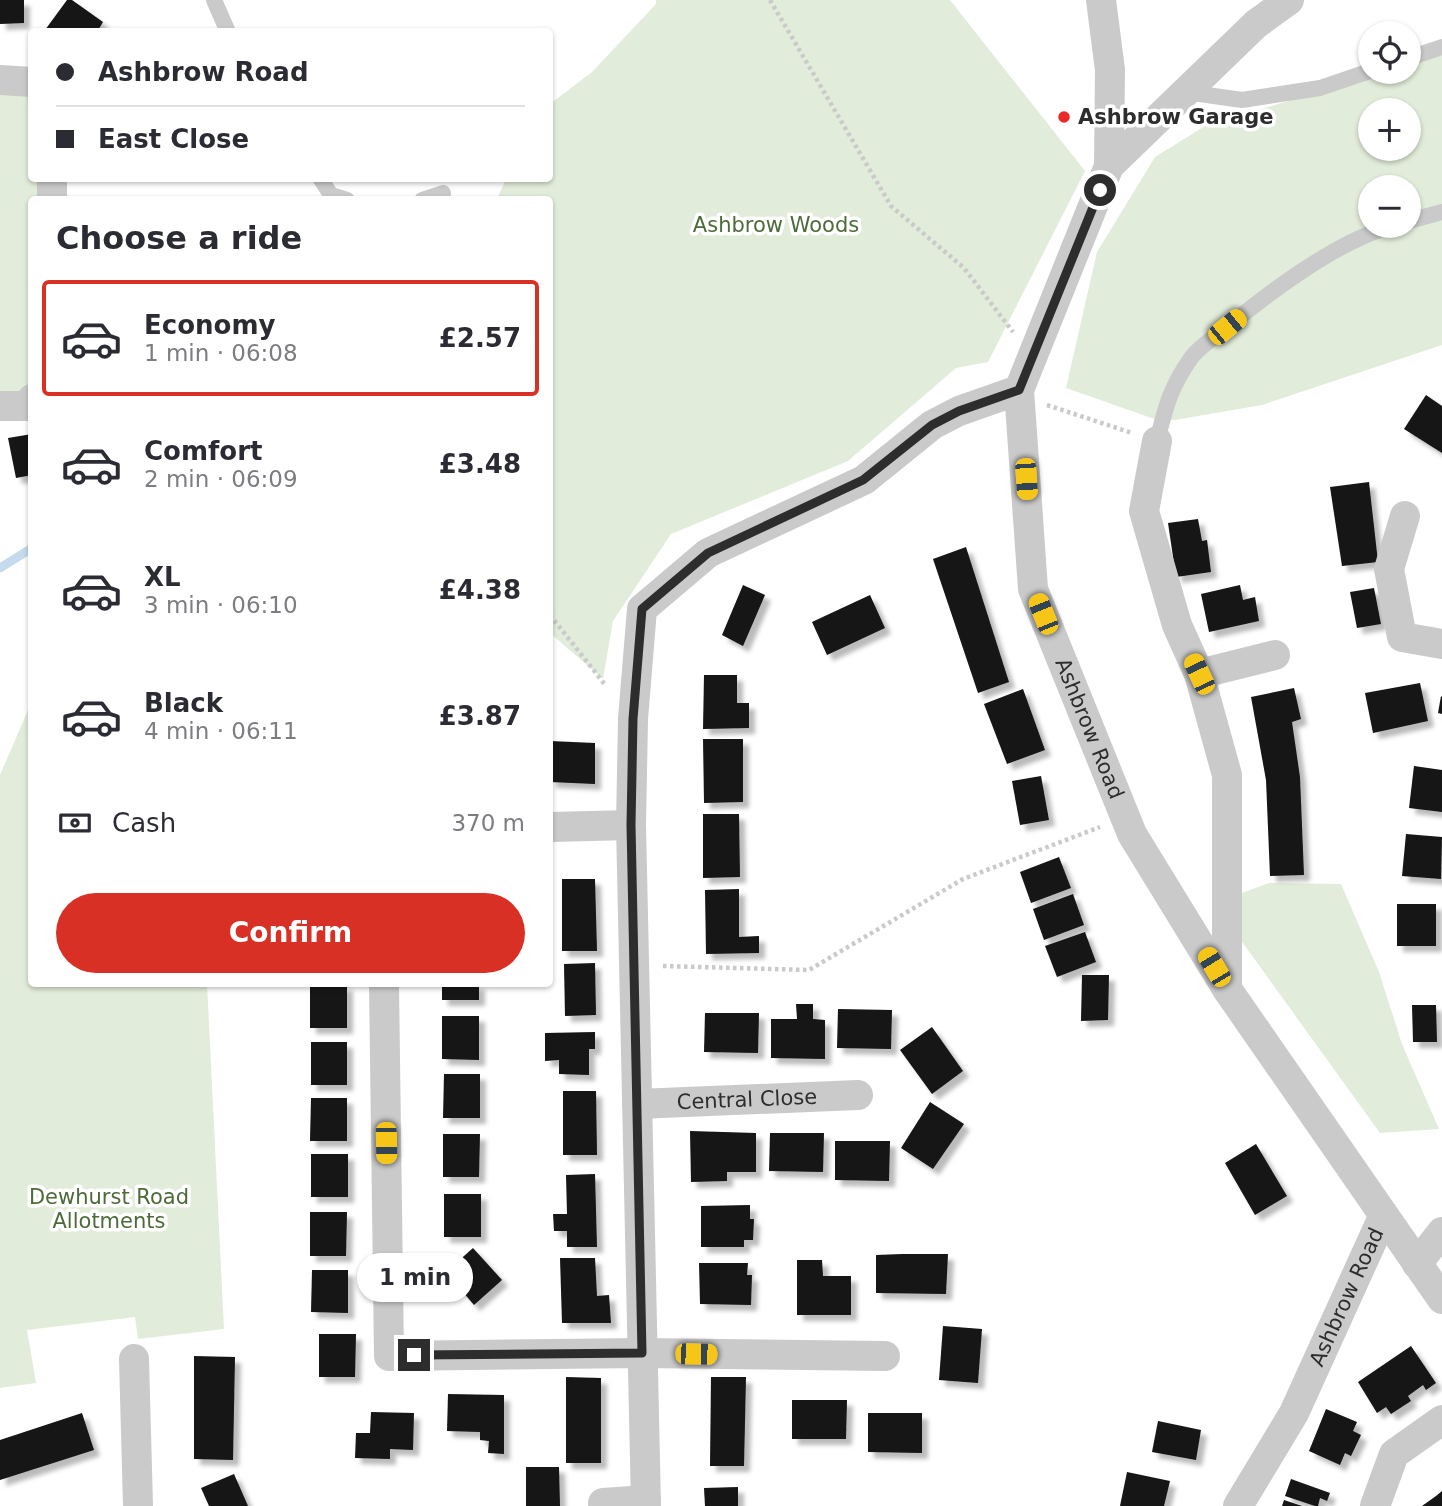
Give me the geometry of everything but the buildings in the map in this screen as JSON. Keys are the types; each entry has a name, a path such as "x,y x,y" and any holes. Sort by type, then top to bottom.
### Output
{"street":[{"name":"Ashbrow Road","path":"1101,0 1110,70 1109,166 1020,393 1033,589 1132,834 1227,989 1383,1217 1294,1413 1238,1506"},
{"name":"Ashbrow Road","path":"1109,166 1256,24 1289,0"},
{"path":"0,80 28,82"},
{"path":"603,1506 603,1503 646,1503 631,825 633,719 642,609 708,553 863,480 932,425 959,411 1020,393"},
{"path":"0,406 28,405"},
{"path":"1157,441 1144,511 1177,625 1199,674 1227,775 1227,989"},
{"path":"1405,516 1389,569 1402,637 1442,644"},
{"path":"1199,674 1275,655"},
{"path":"553,827 631,825"},
{"path":"384,987 389,1356 642,1353 885,1356"},
{"name":"Central Close","path":"637,1104 858,1095"},
{"path":"1383,1217 1442,1299"},
{"path":"1417,1264 1442,1232"},
{"path":"134,1359 138,1506"},
{"path":"1375,1506 1394,1454 1442,1420"}],"lane":[{"path":"214,0 226,28"},
{"path":"1421,54 1442,47"},
{"path":"1186,92 1242,100 1320,88 1358,75"},
{"path":"323,182 334,196"},
{"path":"434,196 443,193"},
{"path":"1421,218 1442,212"},
{"path":"1157,441 1170,391 1193,354 1260,300 1360,238"}],"path":[{"path":"770,0 891,206 964,268 1033,356"},
{"path":"1020,393 1157,441"},
{"path":"553,619 633,719"},
{"path":"635,966 809,970 963,878 1126,817"}],"green space":[{"name":"Ashbrow Woods","path":"656,0 950,0 1085,171 988,362 956,368 848,461 671,534 613,621 603,679 553,636 553,196 498,196 505,182 553,182 553,102 592,72 656,4"},
{"path":"1442,55 1442,345 1262,405 1163,422 1066,388 1097,252 1155,157 1205,126 1358,80 1358,84 1421,84 1421,61"},
{"path":"0,80 28,82 28,182 52,182 52,196 28,196 28,400 0,406"},
{"name":"Dewhurst Road Allotments","path":"28,710 28,987 207,987 224,1329 138,1339 135,1317 27,1330 36,1383 0,1388 0,775"},
{"path":"1269,883 1341,884 1379,972 1402,1044 1439,1129 1380,1133 1240,939 1239,894"}],"waterway":[{"path":"0,568 28,550"}],"place":[{"name":"Ashbrow Garage","path":"1064,117"}],"route":[{"path":"414,1355 642,1353 631,825 633,719 642,609 708,553 863,480 932,425 959,411 1019,390 1100,190"}]}
